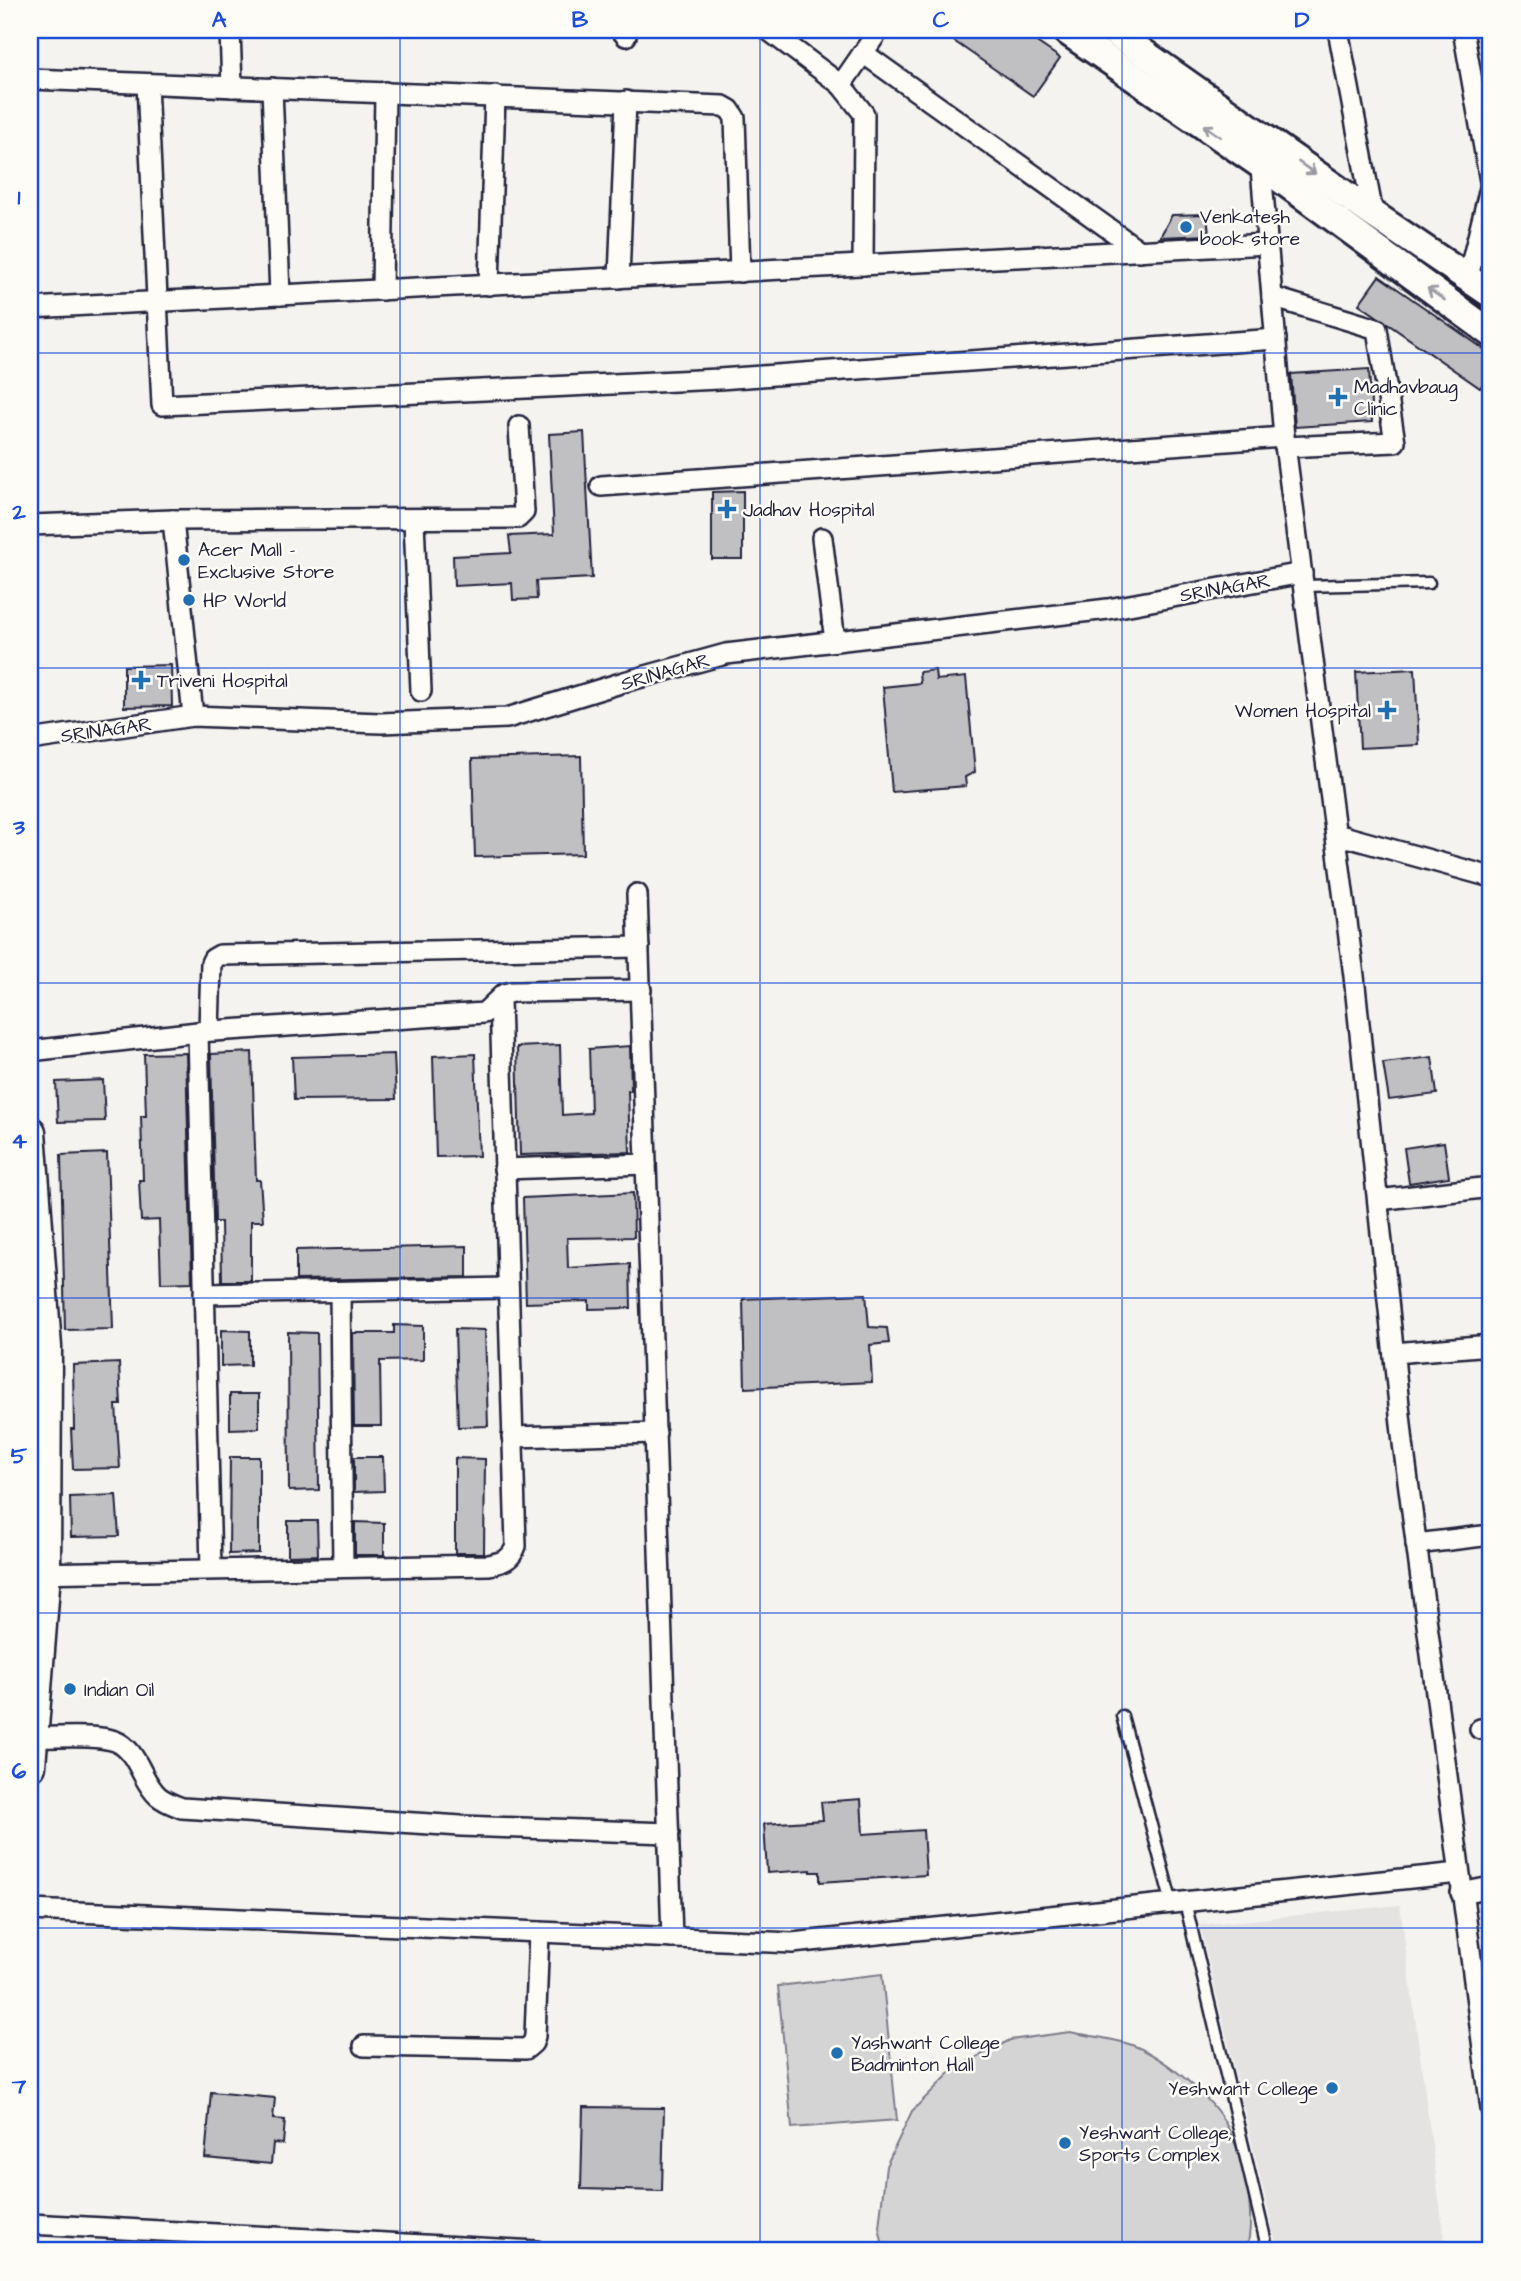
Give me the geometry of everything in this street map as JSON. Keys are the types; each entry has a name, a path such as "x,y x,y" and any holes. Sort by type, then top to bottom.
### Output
{"main road":[{"path":"1065,30 1261,165 1491,333"},
{"path":"1111,30 1491,294"},
{"path":"30,1132 46,1347 31,1751"}],"street":[{"path":"230,30 232,87"},
{"path":"768,30 841,85 864,114 863,265"},
{"path":"841,85 879,30"},
{"path":"1338,30 1373,214"},
{"path":"1463,30 1491,186 1468,277"},
{"path":"863,53 1140,251"},
{"path":"30,79 723,106 730,110 735,118 740,272"},
{"path":"147,84 162,405 719,379 1276,339"},
{"path":"272,88 279,295"},
{"path":"382,290 385,92"},
{"path":"489,285 495,96"},
{"path":"619,278 626,102"},
{"path":"1260,135 1285,442 1354,976 1416,1544 1460,1883 1488,2053 1491,2109"},
{"path":"30,308 1268,244"},
{"path":"601,486 1285,442 1395,442 1377,329 1272,297"},
{"path":"30,525 173,520 518,518 524,512 519,426"},
{"path":"173,520 193,716"},
{"path":"414,520 422,691"},
{"path":"822,538 835,641"},
{"name":"SRINAGAR","path":"30,740 193,716 381,723 507,719 624,682 726,654 1108,609 1302,580"},
{"path":"1336,834 1491,877"},
{"path":"637,894 672,1938"},
{"path":"211,1569 204,1294 204,1032 213,959 220,956 639,947"},
{"path":"30,1051 204,1032 484,1013 512,992 641,990"},
{"path":"37,1573 489,1565 503,1562 512,1556 516,1546 500,1000"},
{"path":"504,1170 646,1164"},
{"path":"1378,1200 1491,1187"},
{"path":"204,1294 508,1288"},
{"path":"340,1292 343,1567"},
{"path":"1394,1353 1491,1345"},
{"path":"512,1437 656,1433"},
{"path":"1416,1544 1491,1535"},
{"path":"31,1751 103,1739 117,1742 130,1753 155,1794 165,1802 182,1808 461,1826 669,1833"},
{"path":"30,1910 792,1943 1179,1903 1460,1883 1491,1887"},
{"path":"364,2046 526,2049 536,2036 539,1932"},
{"path":"30,2224 536,2251"}],"lane":[{"path":"1302,580 1429,583"},
{"path":"1122,1716 1179,1903 1268,2251"}],"shaded area":[{"name":"Yeshwant College","path":"1400,1905 1446,2251 1278,2251 1200,1925"},
{"name":"Yashwant College Badminton Hall","path":"882,1974 897,2120 792,2128 778,1986"},
{"name":"Yeshwant College, Sports Complex","path":"1070,2032 1129,2044 1155,2056 1195,2087 1216,2110 1231,2135 1247,2184 1250,2220 1246,2251 884,2251 879,2227 886,2166 912,2111 955,2068 1010,2040"}],"building":[{"path":"938,30 1019,30 1060,58 1033,96"},
{"path":"1207,214 1209,235 1160,237 1172,215"},
{"path":"1379,276 1491,354 1491,372 1480,388 1359,304"},
{"path":"1369,369 1372,422 1295,427 1291,374"},
{"path":"584,432 592,578 536,581 537,599 513,600 512,583 454,586 453,556 511,553 509,536 554,534 549,434"},
{"path":"743,491 743,559 712,559 712,492"},
{"path":"171,665 172,706 124,707 124,666"},
{"path":"1415,669 1419,745 1360,748 1356,672"},
{"path":"935,670 936,680 966,677 975,772 965,777 966,786 892,792 883,687 920,683 919,672"},
{"path":"581,756 583,854 475,857 472,759"},
{"path":"560,1045 562,1115 591,1113 589,1049 630,1046 630,1152 520,1155 517,1047"},
{"path":"252,1052 256,1180 260,1180 263,1221 251,1221 251,1281 222,1281 221,1222 215,1222 211,1054"},
{"path":"186,1053 192,1282 161,1283 159,1220 141,1221 141,1116 146,1116 144,1054"},
{"path":"394,1054 396,1099 294,1100 292,1057"},
{"path":"475,1054 479,1156 436,1157 433,1056"},
{"path":"1432,1057 1437,1094 1389,1100 1383,1063"},
{"path":"103,1080 105,1121 58,1122 56,1082"},
{"path":"1444,1142 1449,1177 1409,1183 1404,1148"},
{"path":"107,1153 113,1329 65,1330 61,1155"},
{"path":"633,1193 634,1237 567,1238 568,1268 630,1264 631,1308 589,1309 589,1301 526,1303 523,1198"},
{"path":"467,1246 467,1277 296,1280 296,1250"},
{"path":"866,1294 869,1327 887,1328 889,1343 870,1345 872,1382 745,1388 743,1299"},
{"path":"394,1325 423,1326 423,1360 380,1361 381,1426 354,1426 353,1333 394,1333"},
{"path":"455,1329 485,1330 488,1426 458,1427"},
{"path":"221,1330 250,1331 250,1365 221,1366"},
{"path":"288,1332 317,1333 319,1490 289,1491"},
{"path":"119,1363 121,1405 116,1405 120,1468 73,1469 73,1365"},
{"path":"230,1394 259,1394 259,1428 230,1429"},
{"path":"230,1457 259,1457 259,1553 229,1554"},
{"path":"354,1457 383,1457 384,1491 354,1492"},
{"path":"455,1458 485,1459 484,1553 455,1553"},
{"path":"116,1495 119,1536 71,1537 70,1497"},
{"path":"288,1521 317,1521 318,1555 288,1556"},
{"path":"355,1522 384,1523 384,1555 355,1555"},
{"path":"861,1799 863,1834 923,1830 926,1875 820,1882 820,1872 811,1870 767,1873 764,1824 823,1820 821,1802"},
{"path":"211,2092 275,2098 273,2119 285,2120 283,2144 273,2143 271,2164 205,2158"},
{"path":"583,2107 664,2108 662,2191 581,2189"}],"place":[{"name":"Venkatesh book store","path":"1186,227"},
{"name":"Madhavbaug Clinic","path":"1338,397"},
{"name":"Jadhav Hospital","path":"727,509"},
{"name":"Acer Mall - Exclusive Store","path":"184,560"},
{"name":"HP World","path":"189,600"},
{"name":"Triveni Hospital","path":"141,680"},
{"name":"Women Hospital","path":"1387,710"},
{"name":"Indian Oil","path":"70,1689"},
{"name":"Yashwant College Badminton Hall","path":"837,2053"},
{"name":"Yeshwant College","path":"1332,2088"},
{"name":"Yeshwant College, Sports Complex","path":"1065,2143"}]}
